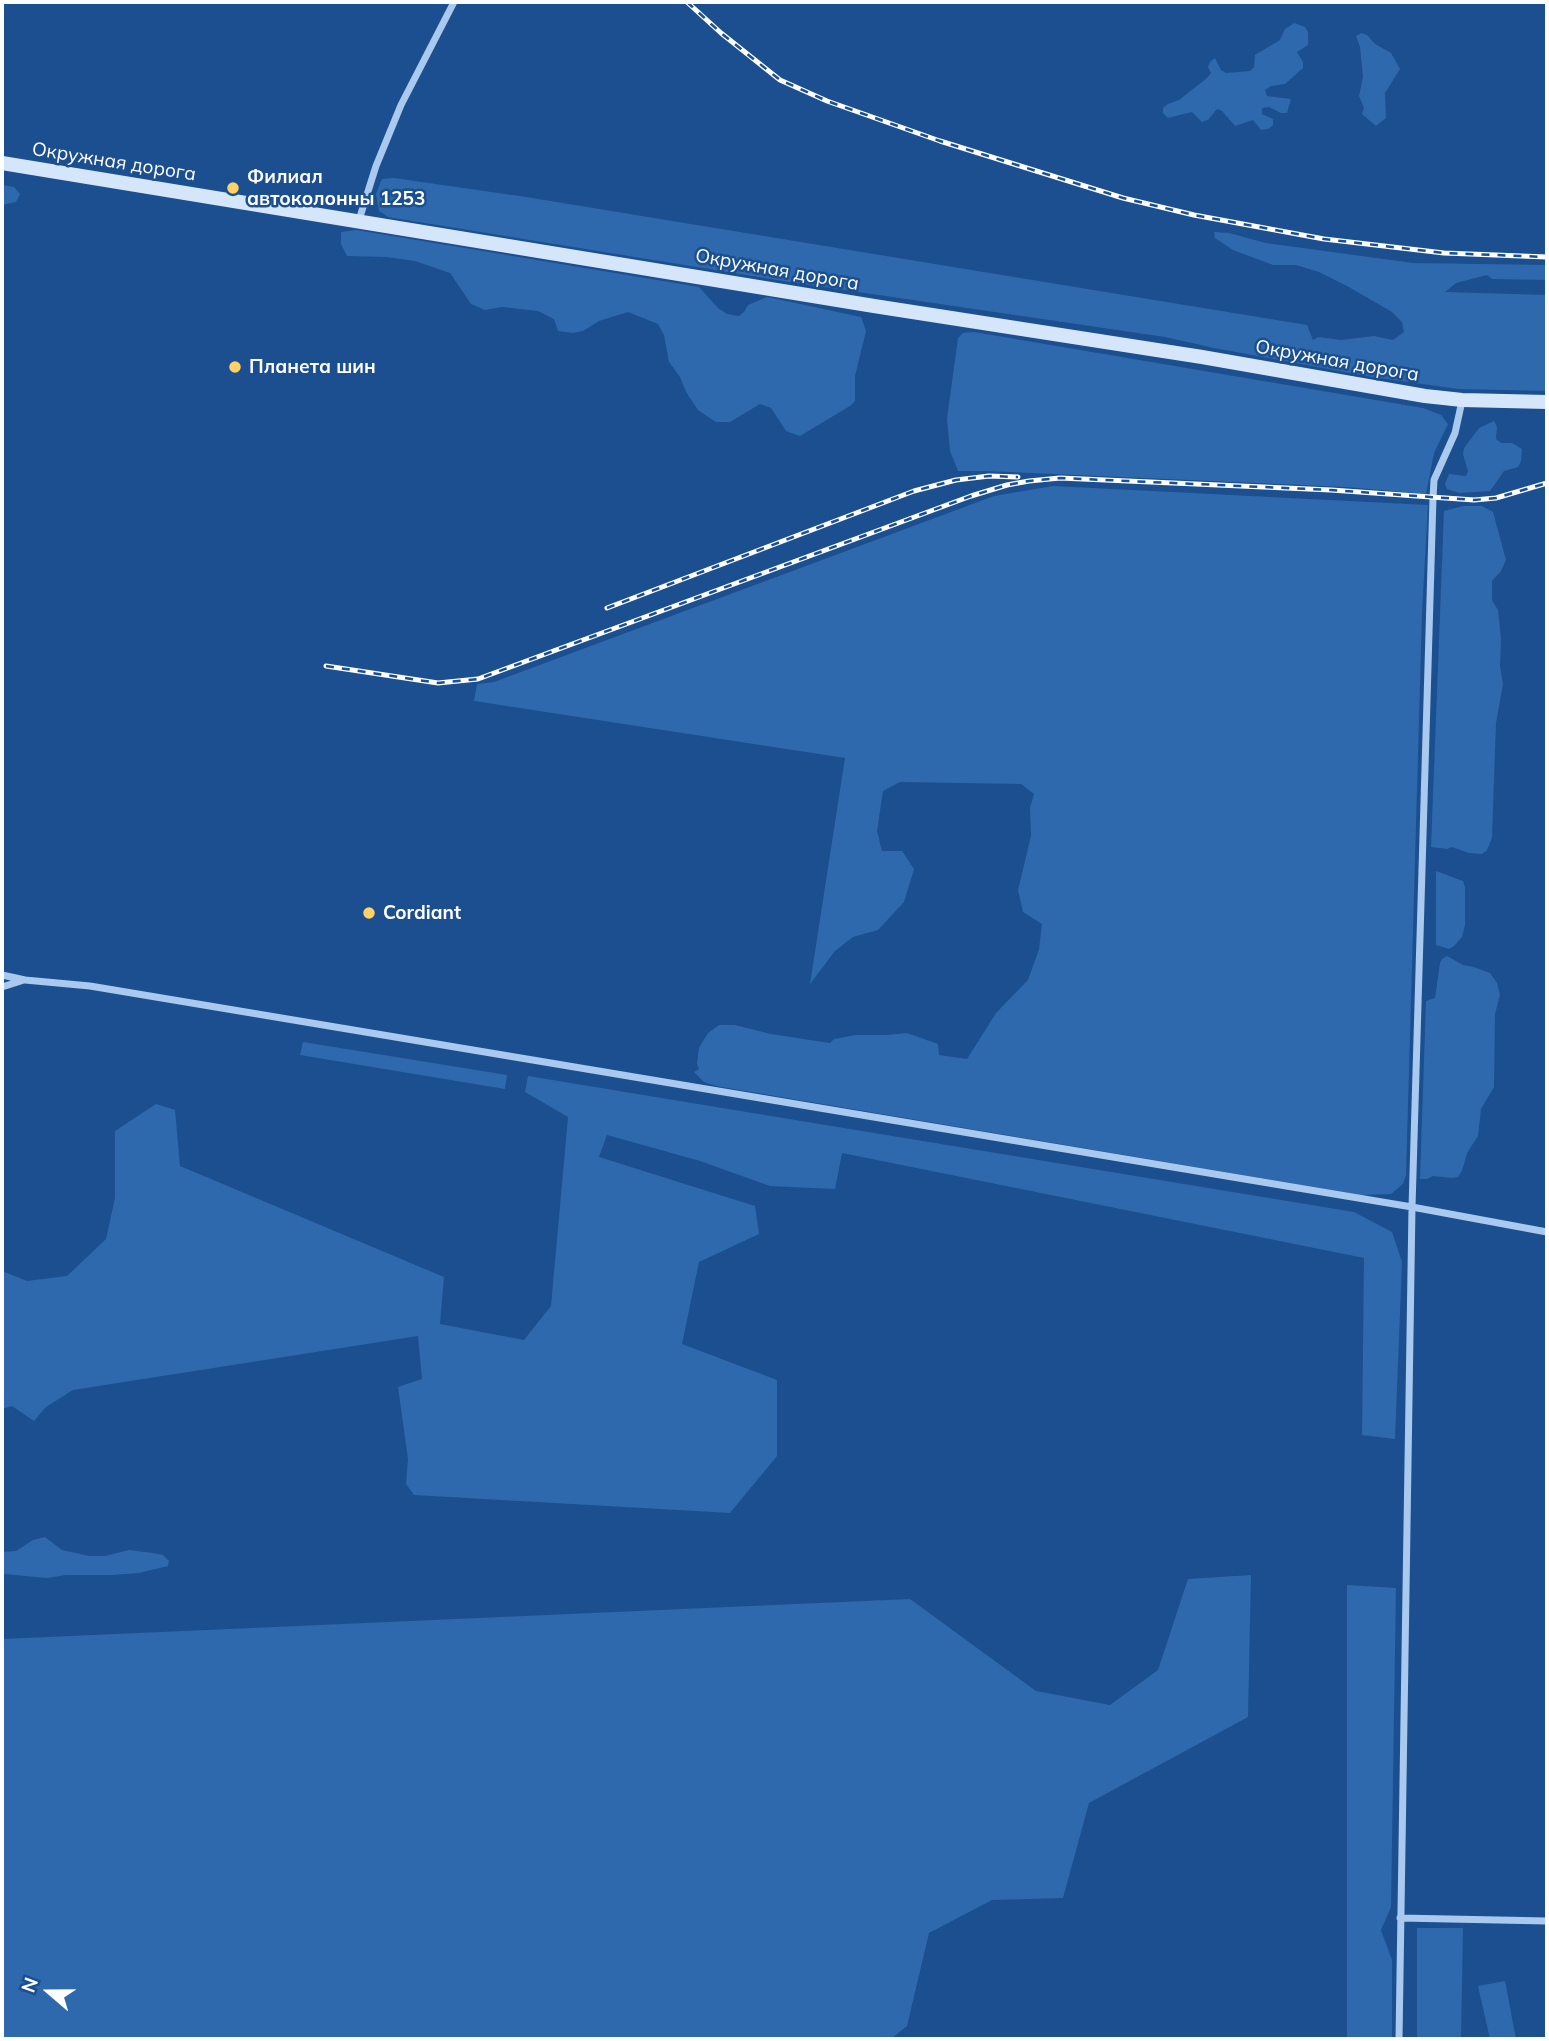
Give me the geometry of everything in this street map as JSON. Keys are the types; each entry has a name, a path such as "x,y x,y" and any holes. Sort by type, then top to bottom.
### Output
{"main road":[{"name":"Окружная дорога","path":"2,163 1202,357 1425,396 1462,400 1547,402"}],"street":[{"path":"359,220 376,166 401,105 454,2"},
{"path":"1399,2039 1412,1207 1433,498 1434,480 1455,433 1462,400"},
{"path":"2,975 103,988 1412,1207 1547,1232"},
{"path":"2,987 25,980"},
{"path":"1400,1919 1547,1921"}],"shaded area":[{"path":"1294,23 1305,27 1308,32 1308,45 1297,52 1303,62 1303,68 1285,84 1271,86 1265,90 1267,96 1291,99 1287,113 1269,107 1262,108 1262,114 1273,119 1273,125 1268,129 1261,130 1253,120 1235,126 1217,109 1208,120 1202,122 1192,112 1168,118 1163,113 1163,108 1168,104 1179,100 1207,78 1211,73 1208,67 1210,62 1215,58 1221,70 1226,73 1250,71 1254,67 1255,55 1280,40 1285,29"},
{"path":"1361,33 1391,53 1400,69 1385,93 1386,118 1376,126 1362,114 1364,108 1359,96 1363,77 1356,36"},
{"path":"394,178 526,197 1307,325 1313,340 1318,337 1341,340 1374,336 1393,340 1404,332 1402,322 1392,312 1347,286 1319,272 1296,265 1273,265 1233,250 1215,238 1214,232 1229,233 1266,243 1413,263 1547,265 1547,280 1492,279 1487,275 1456,283 1445,292 1547,295 1547,391 1458,389 1372,377 1165,337 783,281 388,217 379,211 376,194 382,179"},
{"path":"2,185 14,187 20,194 16,202 2,205"},
{"path":"356,230 699,287 727,314 739,316 748,305 767,297 861,317 866,331 855,376 855,401 800,436 786,431 771,408 760,404 730,422 716,422 698,410 686,392 680,377 669,362 664,335 658,324 628,312 573,333 558,331 554,319 538,311 502,307 485,310 471,304 450,273 415,261 347,256 341,244 341,232"},
{"path":"974,332 1423,408 1441,415 1448,424 1434,453 1426,494 1346,487 958,471 950,451 947,419 958,338 963,333"},
{"path":"1494,421 1497,427 1496,439 1522,449 1518,467 1504,471 1490,491 1459,493 1447,489 1445,484 1449,474 1466,476 1468,471 1464,448 1479,428"},
{"path":"1053,486 1428,505 1422,613 1406,1175 1403,1184 1391,1194 1361,1195 704,1082 694,1072 699,1069 699,1048 708,1033 719,1025 735,1025 771,1034 830,1043 834,1039 856,1035 907,1033 938,1044 939,1055 967,1059 996,1013 1028,980 1039,949 1042,924 1023,912 1018,890 1031,836 1030,808 1034,794 1021,784 900,782 883,791 877,831 882,851 902,851 914,869 904,902 878,930 853,937 835,951 810,984 845,758 474,701 477,684 494,682 994,496"},
{"path":"1463,506 1482,506 1493,512 1506,560 1492,581 1492,600 1498,610 1503,684 1496,723 1492,838 1487,850 1482,854 1452,847 1431,847 1444,511"},
{"path":"1436,871 1463,881 1465,887 1465,925 1462,937 1449,949 1436,945"},
{"path":"1447,956 1463,965 1490,973 1497,983 1500,995 1495,1014 1494,1087 1481,1109 1478,1136 1467,1153 1458,1177 1433,1176 1420,1179 1426,1001 1435,998 1440,963"},
{"path":"303,1042 507,1075 505,1089 300,1055"},
{"path":"528,1076 1354,1212 1392,1232 1402,1262 1395,1439 1362,1435 1364,1258 842,1153 835,1189 770,1186 700,1161 607,1135 599,1157 755,1206 759,1234 699,1262 682,1344 777,1380 777,1456 730,1513 414,1495 406,1484 408,1459 398,1387 422,1379 418,1336 73,1390 46,1407 34,1421 12,1406 2,1409 2,1271 27,1281 67,1276 106,1239 115,1198 115,1131 156,1104 175,1110 180,1166 444,1277 440,1324 524,1340 551,1306 568,1117 525,1092"},
{"path":"45,1537 62,1550 89,1556 105,1556 129,1550 163,1555 169,1561 168,1566 139,1573 113,1575 66,1575 47,1578 5,1574 2,1576 2,1552 16,1551 33,1540"},
{"path":"1251,1575 1248,1717 1089,1803 1063,1898 992,1900 929,1933 907,2026 891,2039 2,2039 2,1639 910,1599 1036,1691 1110,1705 1158,1670 1188,1579"},
{"path":"1347,1585 1396,1588 1391,1907 1381,1930 1392,1960 1392,2039 1347,2039"},
{"path":"1417,1928 1463,1928 1461,2039 1417,2039"},
{"path":"1505,1981 1516,2039 1490,2039 1478,1986"}],"railway":[{"path":"687,2 780,80 827,101 940,141 1123,198 1194,215 1324,239 1444,253 1547,257"},
{"path":"607,608 914,491 956,480 989,476 1018,477"},
{"path":"326,666 438,683 478,679 971,496 1029,481 1060,478 1331,490 1474,500 1496,498 1547,483"}],"place":[{"name":"Филиал автоколонны 1253","path":"233,188"},
{"name":"Планета шин","path":"235,367"},
{"name":"Cordiant","path":"369,913"}]}
